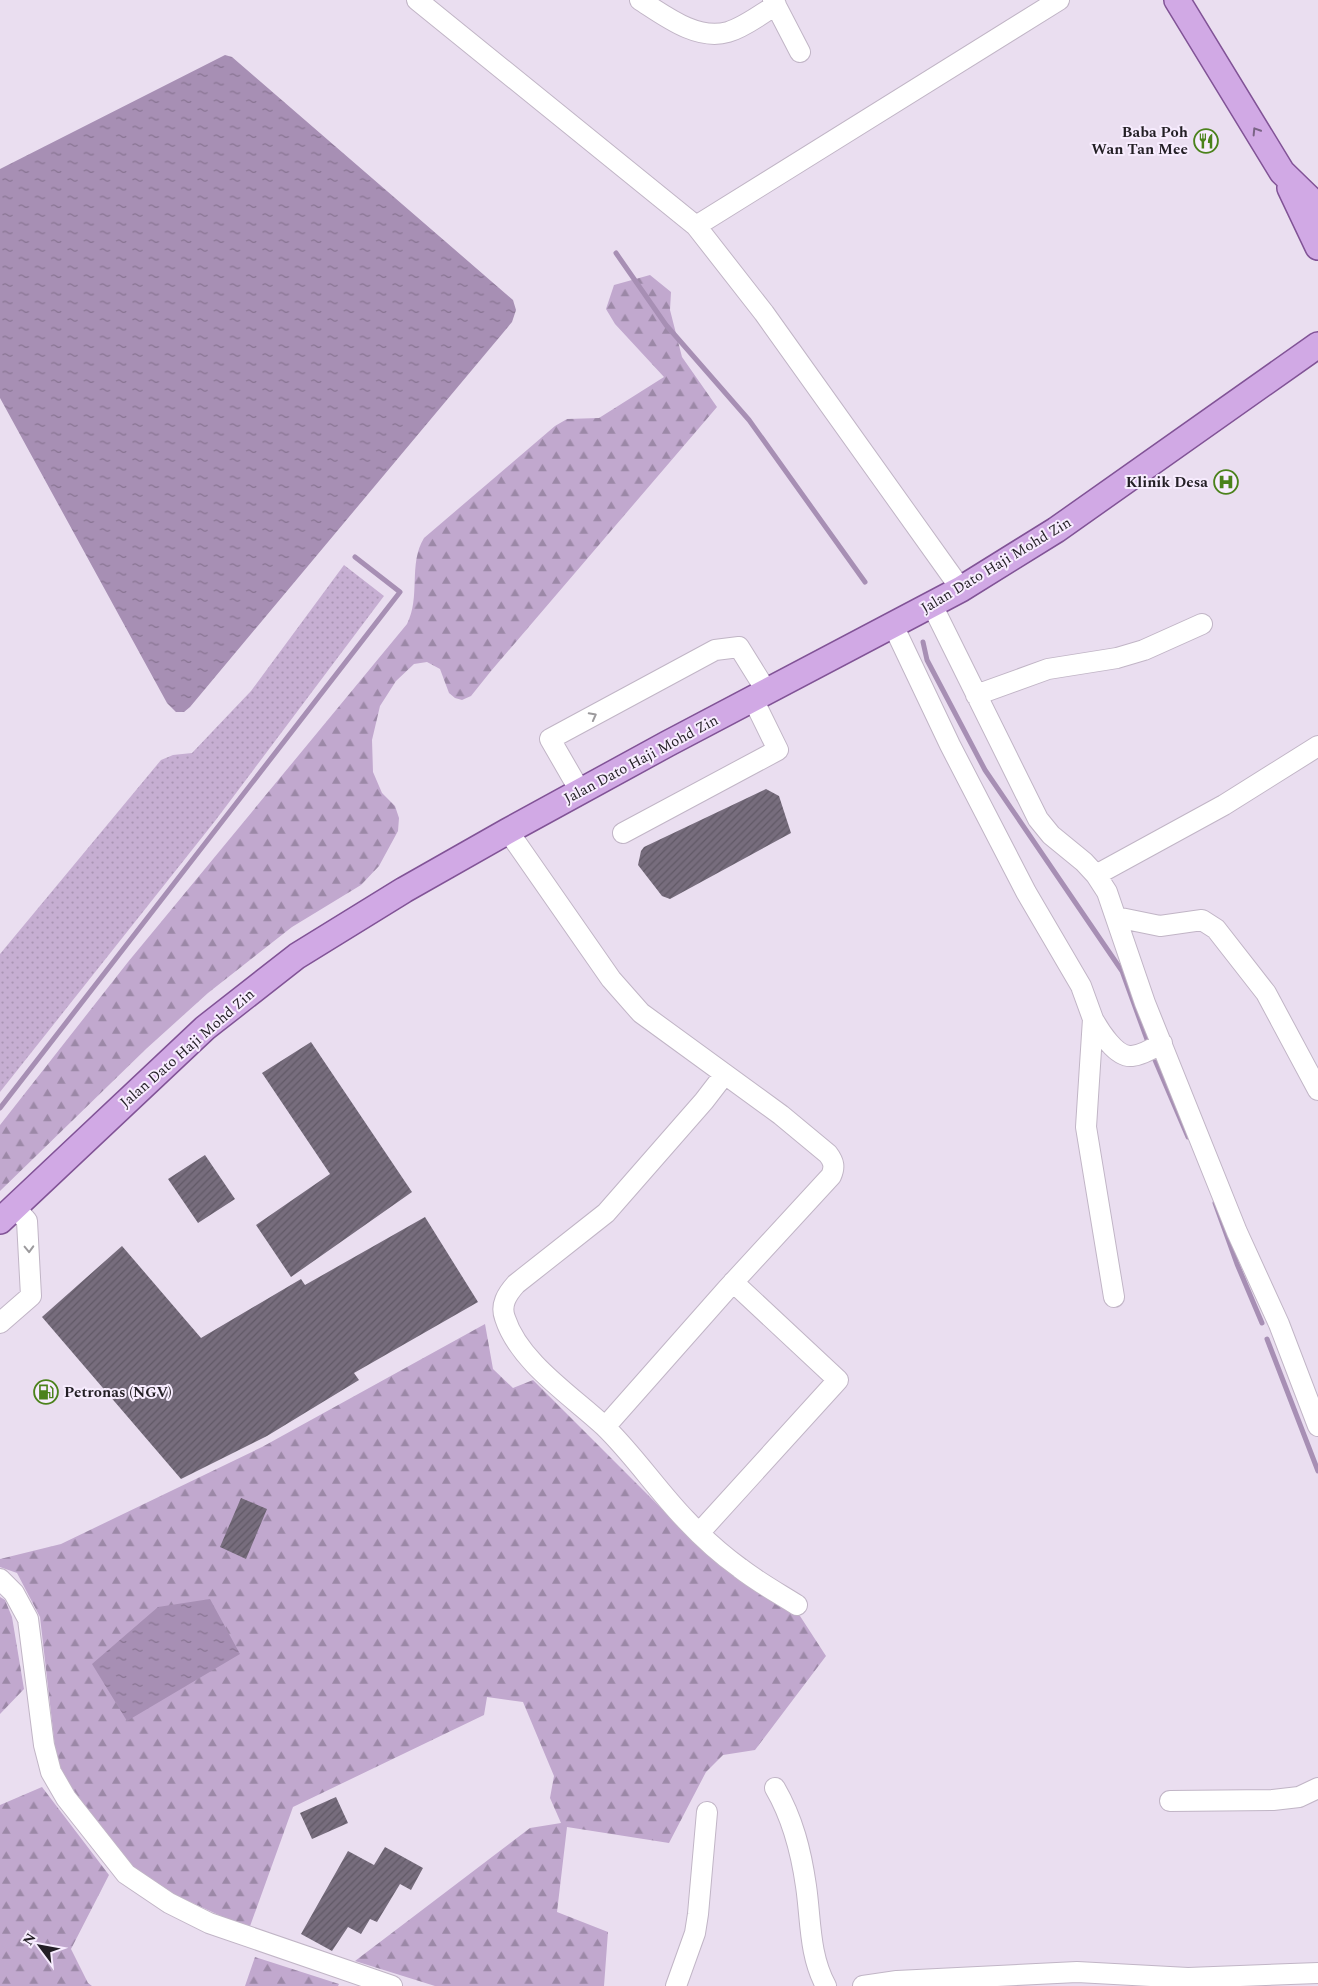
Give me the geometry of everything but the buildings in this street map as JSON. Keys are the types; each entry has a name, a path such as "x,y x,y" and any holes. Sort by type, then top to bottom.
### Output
{"main road":[{"path":"1177,0 1282,172 1318,247"},
{"path":"1282,172 1318,207"},
{"name":"Jalan Dato Haji Mohd Zin","path":"8,1214 160,1069 231,1006 297,956 404,890 580,791 961,589 1056,530 1318,346"}],"street":[{"path":"417,0 696,226 764,313 961,589"},
{"path":"640,0 687,28 707,34 728,32 747,23 774,2 800,52"},
{"path":"696,226 1059,0"},
{"path":"932,605 1038,819 1051,835 1084,862 1096,875 1107,892 1145,1003 1153,1047 1279,1324 1318,1426"},
{"path":"976,695 1048,669 1117,658 1144,650 1202,624"},
{"path":"892,626 950,745 1026,892 1081,986 1093,1019 1100,1031 1123,1054 1131,1056 1153,1047"},
{"path":"580,791 550,739 715,650 739,647 760,695 778,750 623,833"},
{"path":"1096,875 1224,805 1318,746"},
{"path":"508,831 611,980 641,1013 781,1115 828,1154 833,1161 834,1169 830,1176 605,1427"},
{"path":"1116,917 1160,926 1202,920 1216,929 1266,993 1318,1090"},
{"path":"1093,1019 1086,1127 1114,1297"},
{"path":"724,1074 704,1102 606,1213 516,1284 507,1294 504,1317 528,1358 605,1427 687,1521 739,1568 797,1605"},
{"path":"0,1323 31,1296 27,1221 8,1214"},
{"path":"700,1532 838,1380 733,1282"},
{"path":"0,1579 14,1593 28,1619 44,1745 51,1772 66,1798 126,1874 168,1904 209,1923 392,1986"},
{"path":"775,1788 787,1809 798,1842 806,1885 814,1959 826,1986"},
{"path":"1170,1801 1273,1800 1299,1797 1318,1788"},
{"path":"676,1986 695,1933 707,1812"},
{"path":"863,1986 897,1981 1076,1972 1188,1978 1318,1972"}],"shaded area":[{"path":"344,565 384,596 215,821 0,1092 0,954 161,760 173,755 192,753 251,691"}],"green space":[{"path":"650,275 671,292 670,310 682,357 717,407 471,696 462,700 455,698 449,693 440,669 427,662 414,664 396,681 380,706 372,740 373,772 382,793 395,806 399,818 398,831 379,866 361,885 292,927 208,993 146,1049 0,1191 0,1125 128,962 407,624 413,603 415,570 419,548 424,538 555,426 567,419 599,418 664,377 615,324 606,309 614,285"},
{"path":"485,1324 493,1369 513,1388 533,1380 683,1530 731,1573 800,1616 826,1656 755,1750 723,1755 706,1772 669,1843 567,1827 557,1912 608,1932 604,1986 435,1986 355,1961 530,1828 561,1823 550,1798 554,1776 523,1702 487,1697 484,1715 293,1807 249,1929 156,1886 132,1866 79,1801 57,1765 40,1617 17,1573 0,1567 0,1559 61,1544 262,1447"},
{"path":"0,1597 5,1600 12,1617 24,1689 0,1714"},
{"path":"42,1787 109,1875 71,1949 88,1983 92,1986 0,1986 0,1805"},
{"path":"255,1957 339,1984 338,1986 245,1986"}],"water":[{"path":"225,55 232,57 513,300 516,310 512,322 190,707 184,712 176,712 167,703 0,398 0,169"},
{"path":"210,1599 240,1654 127,1721 92,1664 158,1607"}],"waterway":[{"path":"616,253 666,325 749,420 865,582"},
{"path":"0,1108 400,592 355,557"},
{"path":"923,642 927,660 985,770 1122,971 1149,1045"},
{"path":"1152,1053 1188,1137"},
{"path":"1215,1203 1237,1264 1262,1323"},
{"path":"1267,1339 1318,1471"}],"place":[{"name":"Baba Poh Wan Tan Mee","path":"1206,141"},
{"name":"Klinik Desa","path":"1226,482"},
{"name":"Petronas (NGV)","path":"46,1392"}]}
